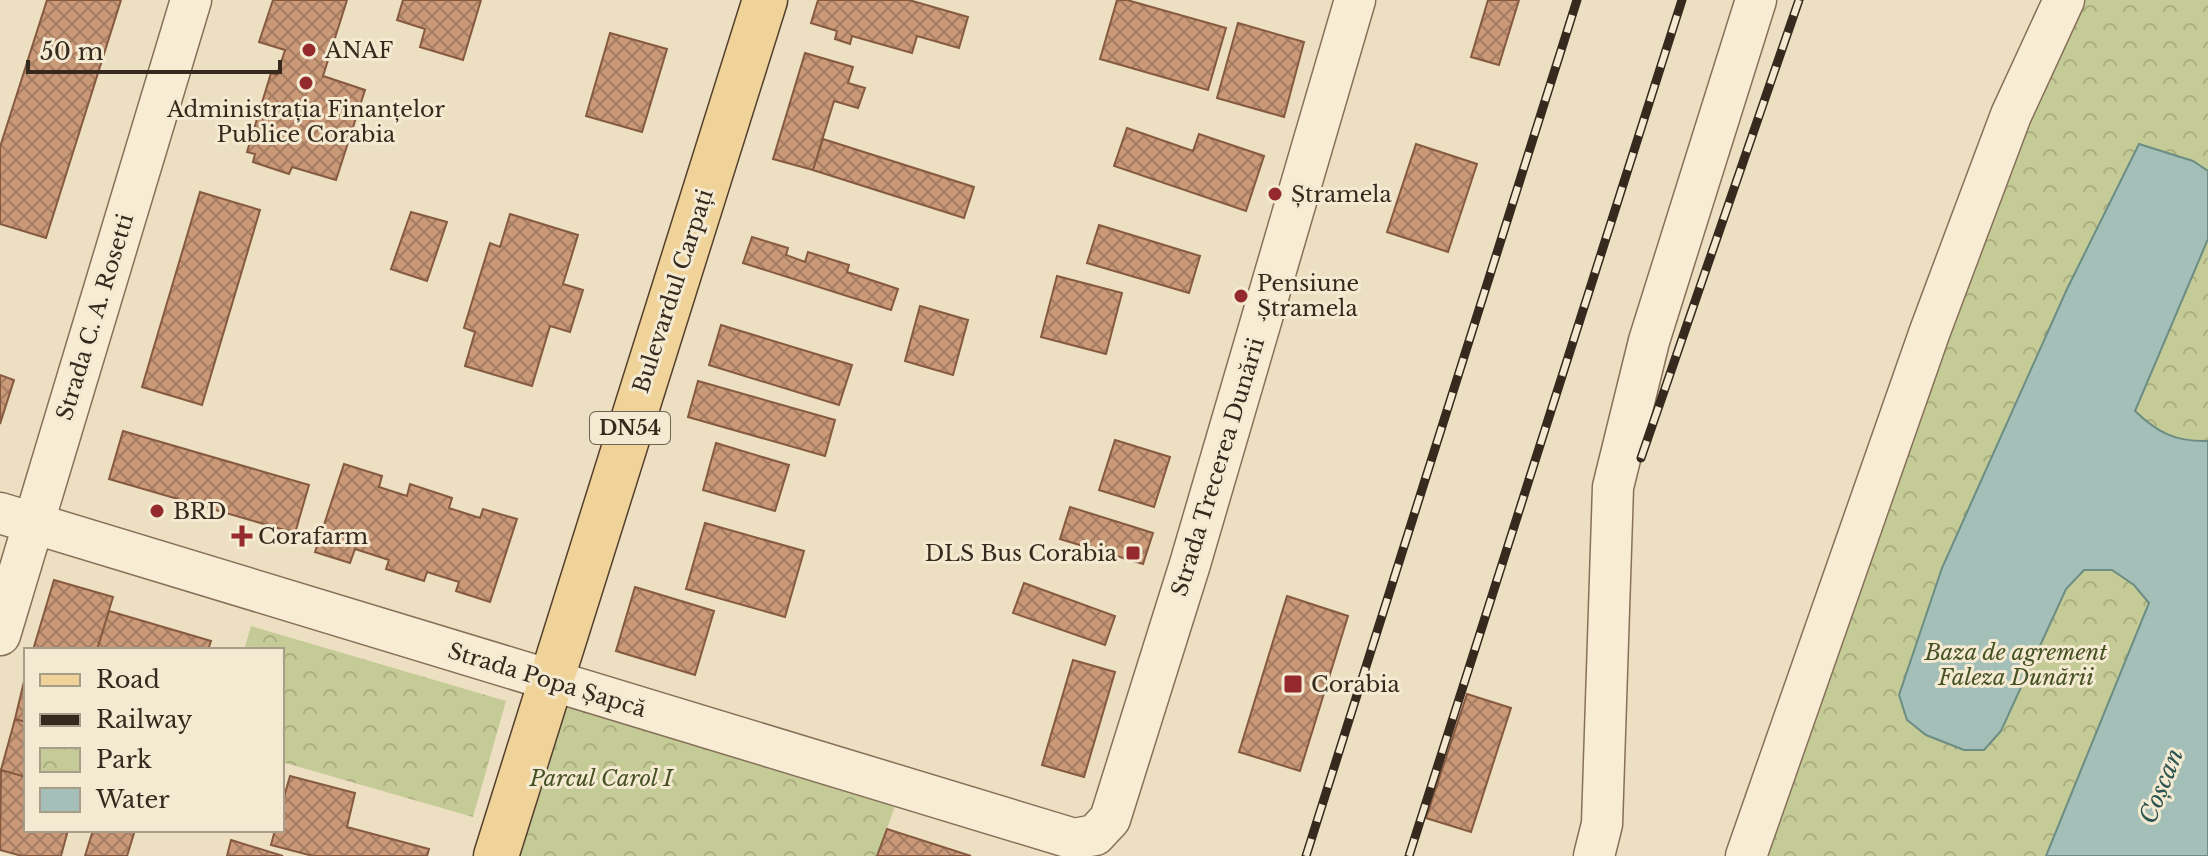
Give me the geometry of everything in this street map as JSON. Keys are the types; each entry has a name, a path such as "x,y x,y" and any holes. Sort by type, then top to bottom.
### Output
{"main road":[{"name":"Bulevardul Carpați","path":"496,856 765,0"}],"street":[{"name":"Strada C. A. Rosetti","path":"0,635 17,518 191,0"},
{"name":"Strada Trecerea Dunării","path":"1095,835 1110,819 1190,564 1355,0"},
{"path":"1594,856 1602,824 1613,487 1649,341 1756,0"},
{"path":"1746,856 1930,331 2011,115 2064,0"},
{"name":"Strada Popa Șapcă","path":"17,518 1074,839 1095,835"}],"green space":[{"name":"Baza de agrement Faleza Dunării","path":"2064,0 2208,0 2208,856 1746,856"},
{"path":"251,626 506,701 473,817 284,763 284,648 245,648"},
{"name":"Parcul Carol I","path":"550,681 902,787 877,856 496,856"}],"water":[{"name":"Coșcan","path":"2139,144 2193,161 2208,171 2208,239 2135,411 2168,435 2208,441 2208,856 2046,856 2149,603 2134,585 2112,570 2084,570 2066,589 2001,731 1984,750 1964,750 1926,735 1907,720 1899,695 1942,568 2067,289"}],"building":[{"path":"47,0 121,0 46,238 0,224 0,147"},
{"name":"Administrația Finanțelor Publice Corabia","path":"273,0 347,0 323,76 365,90 336,180 292,167 289,174 253,162 255,154 247,152 271,73 277,75 285,50 259,42"},
{"path":"403,0 481,0 463,60 420,47 425,29 397,20"},
{"path":"818,0 909,0 968,17 959,48 917,36 912,53 852,36 850,44 835,39 837,31 811,23"},
{"path":"1117,0 1127,0 1226,28 1208,90 1100,59"},
{"path":"1488,0 1519,0 1499,65 1471,57"},
{"path":"1238,23 1304,42 1284,117 1217,98"},
{"path":"610,33 667,49 642,132 586,116"},
{"path":"805,53 853,67 848,83 865,88 858,108 834,101 813,170 773,159"},
{"path":"1127,128 1193,151 1199,134 1264,156 1246,211 1114,166"},
{"path":"823,139 974,187 964,218 813,170"},
{"path":"1416,144 1477,164 1448,252 1387,232"},
{"path":"200,192 260,210 202,405 142,387"},
{"path":"411,212 447,222 427,281 391,269"},
{"path":"510,214 578,235 563,284 583,290 570,332 550,326 532,386 465,366 475,332 464,328 490,243 500,247"},
{"path":"1099,225 1200,256 1189,293 1087,263"},
{"path":"752,237 788,248 786,255 805,262 808,252 849,265 847,272 898,289 891,310 743,263"},
{"path":"1057,276 1122,293 1106,354 1041,337"},
{"path":"920,306 968,320 953,375 905,361"},
{"path":"721,325 852,365 839,405 709,365"},
{"path":"0,375 14,380 0,424"},
{"path":"698,381 835,420 825,456 688,417"},
{"path":"123,431 309,485 295,533 109,479"},
{"path":"1115,440 1170,457 1154,507 1099,490"},
{"path":"716,443 789,465 775,511 703,490"},
{"path":"344,464 382,476 379,487 407,496 410,484 452,498 449,508 480,518 483,509 517,519 490,602 456,591 459,582 427,572 424,581 386,569 389,560 355,549 350,563 315,552"},
{"path":"1070,507 1153,533 1143,564 1060,539"},
{"path":"705,523 804,551 785,617 686,589"},
{"path":"54,580 113,597 98,648 34,648"},
{"path":"1024,583 1115,616 1105,645 1013,613"},
{"path":"635,587 714,611 695,675 616,651"},
{"name":"Corabia","path":"1287,596 1348,616 1300,771 1239,752"},
{"path":"109,611 211,641 209,648 98,648"},
{"path":"1073,660 1115,672 1084,777 1042,765"},
{"path":"24,681 24,721 15,719"},
{"path":"1467,694 1511,708 1471,832 1426,818"},
{"path":"15,719 24,721 24,776 1,770"},
{"path":"1,770 24,776 24,832 67,832 61,856 22,856 0,850"},
{"path":"290,776 355,793 347,827 429,849 427,856 313,856 271,845 274,832 284,832 284,797"},
{"path":"887,829 971,856 877,856"},
{"path":"92,832 134,832 127,856 85,856"},
{"path":"231,840 283,856 227,856"}],"railway":[{"path":"1306,856 1577,0"},
{"path":"1409,856 1682,0"},
{"path":"1641,458 1799,0"}],"place":[{"name":"ANAF","path":"309,50"},
{"name":"Administrația Finanțelor Publice Corabia","path":"306,83"},
{"name":"Ștramela","path":"1275,194"},
{"name":"Pensiune Ștramela","path":"1241,296"},
{"name":"BRD","path":"157,511"},
{"name":"Corafarm","path":"242,536"},
{"name":"DLS Bus Corabia","path":"1133,553"},
{"name":"Corabia","path":"1293,684"}]}
